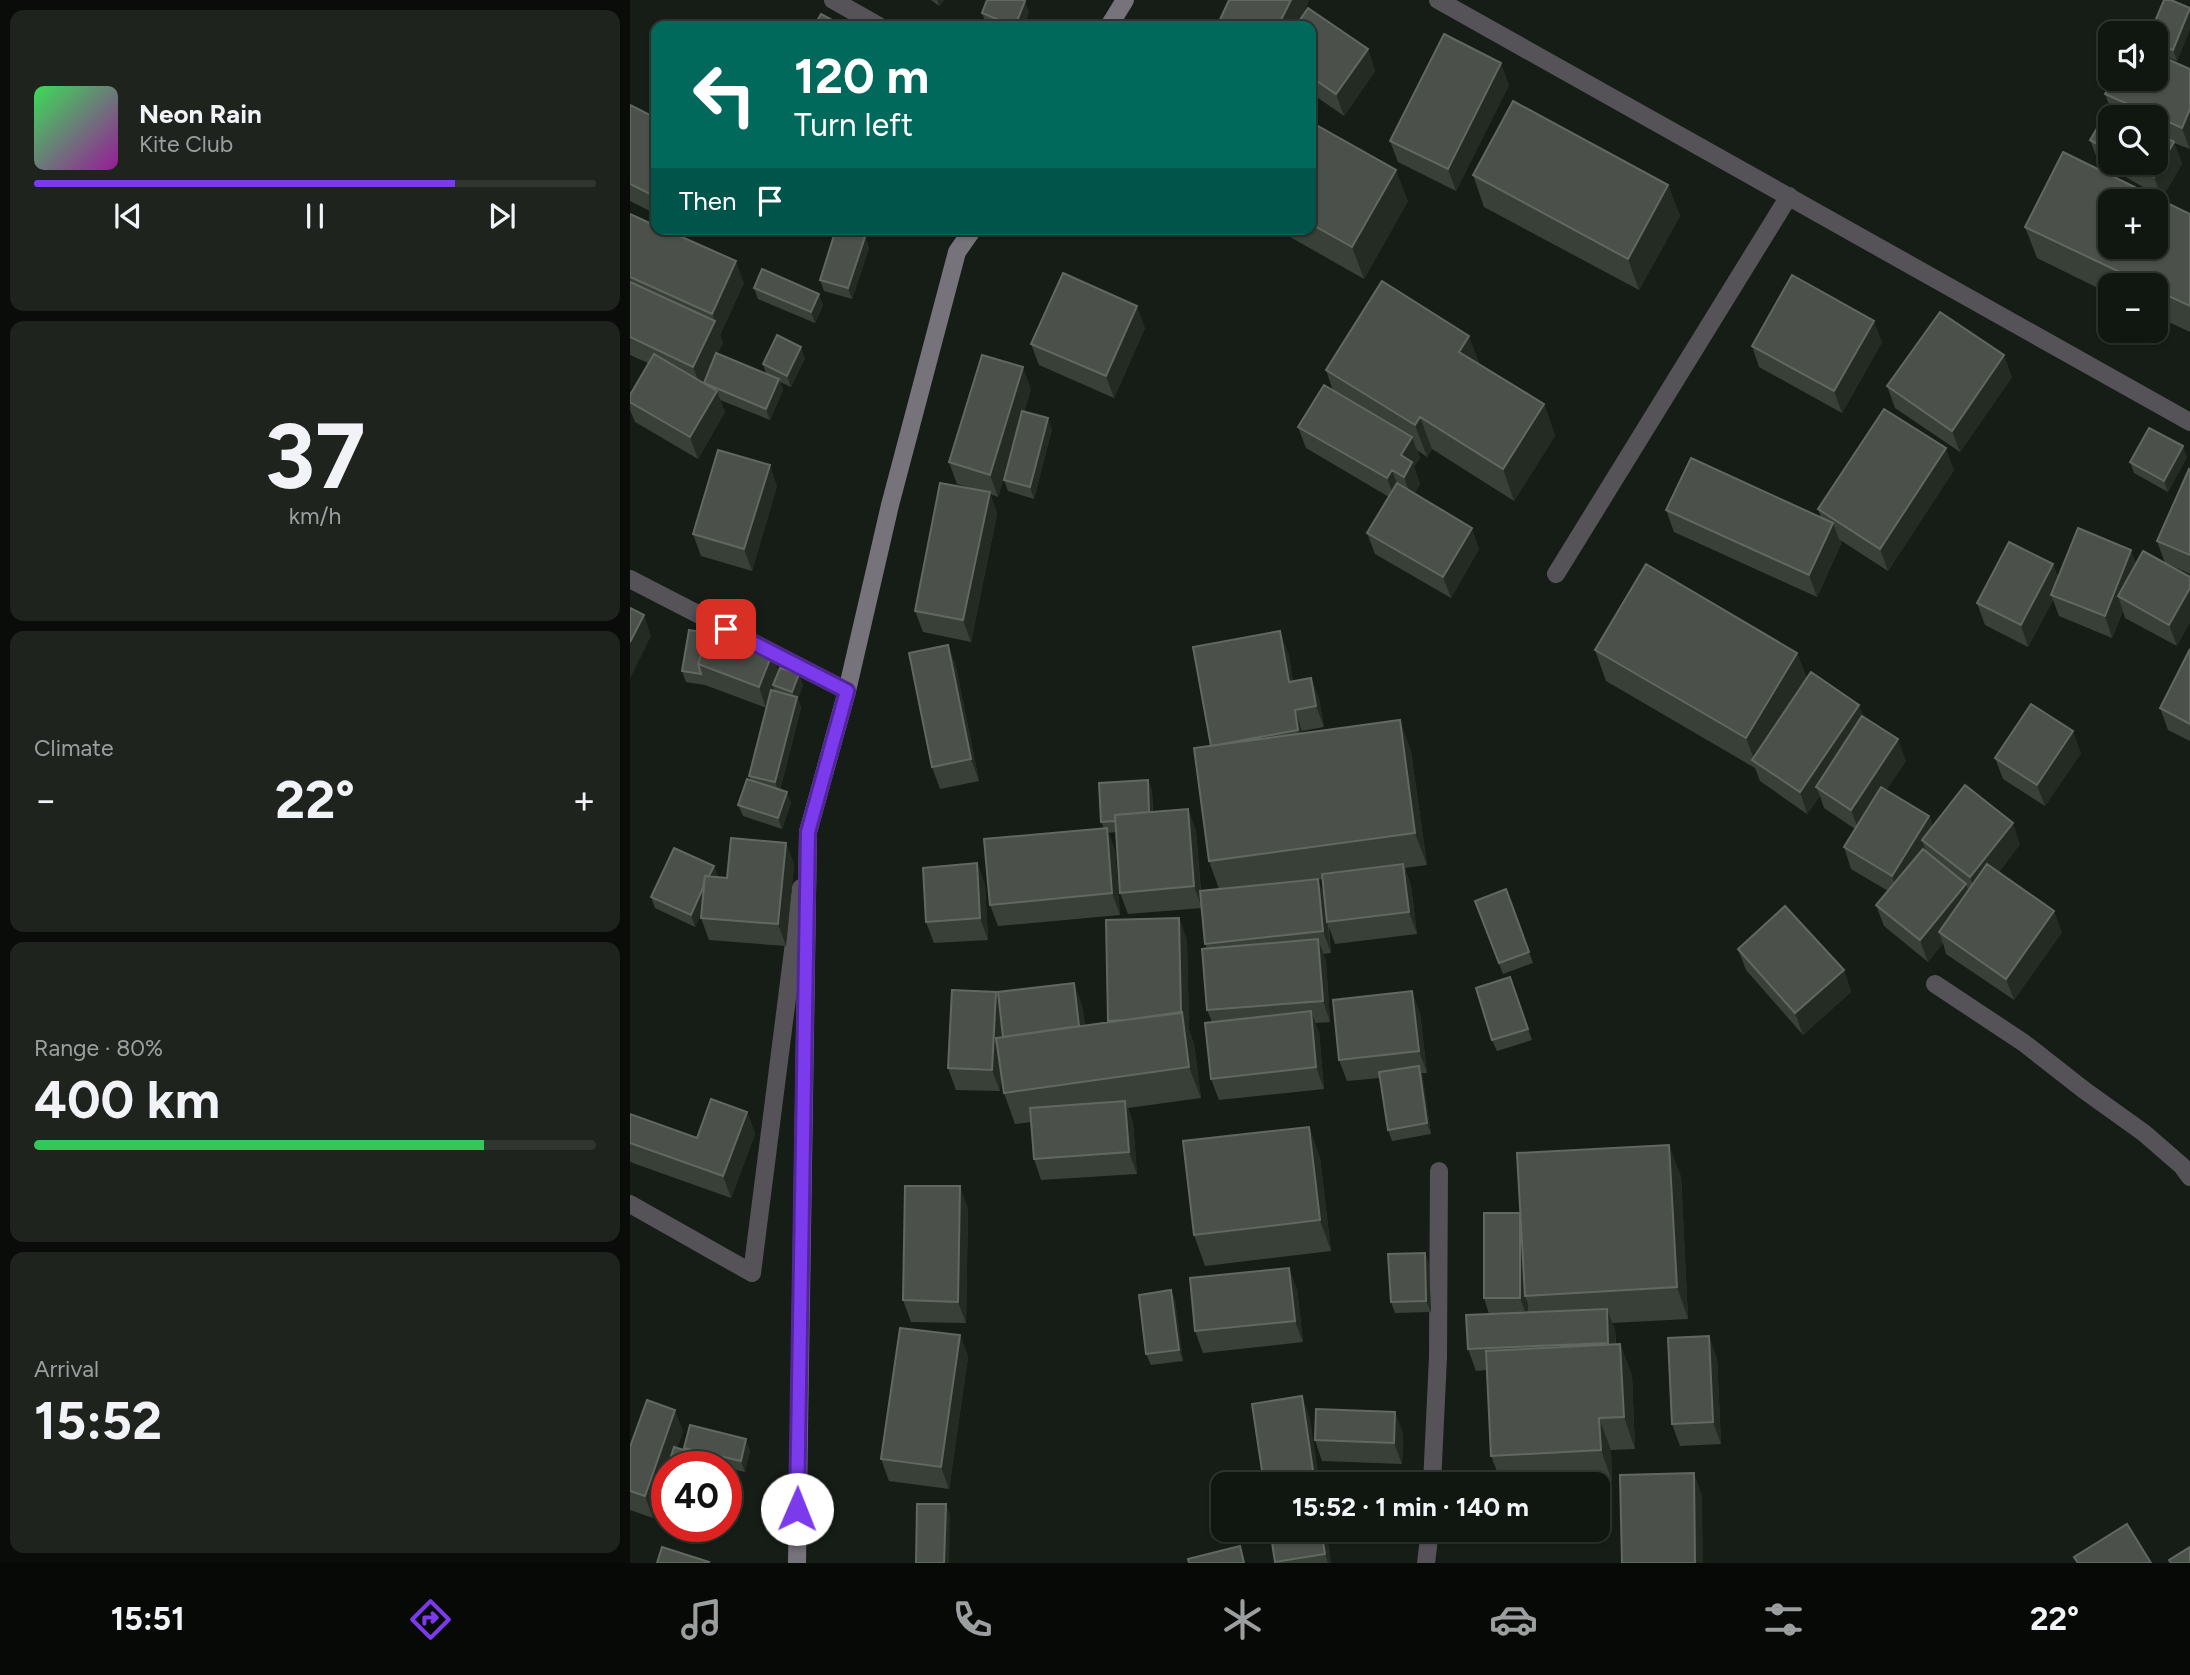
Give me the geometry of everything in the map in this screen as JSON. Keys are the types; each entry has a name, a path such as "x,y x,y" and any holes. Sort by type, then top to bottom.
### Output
{"street":[{"path":"833,0 870,21"},
{"path":"1112,21 1125,0"},
{"path":"1438,0 2190,422"},
{"path":"1556,574 1789,196"},
{"path":"630,1204 752,1273 808,832 847,691 890,505 957,252 969,235"},
{"path":"630,579 847,691"},
{"path":"797,1563 808,832"},
{"path":"1935,984 2024,1042 2144,1133 2182,1166 2190,1177"},
{"path":"1433,1472 1438,1357 1439,1171"},
{"path":"1426,1563 1429,1542"}],"building":[{"path":"987,0 1025,1 1017,21 1001,21 982,13"},
{"path":"1229,0 1291,0 1280,21 1219,21"},
{"path":"2164,0 2190,8 2173,50 2168,48 2168,21 2155,21"},
{"path":"1308,8 1368,49 1336,94 1316,80 1316,21 1299,21"},
{"path":"821,14 834,21 817,21"},
{"path":"1444,34 1501,63 1448,169 1390,141"},
{"path":"2168,59 2190,69 2190,109 2182,128 2168,122 2168,105 2130,105 2105,94 2106,91 2168,91"},
{"path":"1513,101 1668,185 1628,259 1473,175"},
{"path":"630,105 651,116 651,194 630,184"},
{"path":"1316,125 1396,170 1352,247 1316,227"},
{"path":"2098,127 2098,144 2090,140"},
{"path":"2168,139 2174,142 2168,152"},
{"path":"2063,152 2098,169 2098,175 2110,175 2139,189 2098,189 2098,259 2168,259 2168,203 2190,214 2190,306 2168,296 2168,273 2122,273 2025,227"},
{"path":"630,214 651,224 651,235 678,235 736,261 712,314 630,277"},
{"path":"834,235 865,237 848,288 820,280"},
{"path":"762,269 819,294 811,312 754,288"},
{"path":"1063,273 1137,306 1106,376 1031,344"},
{"path":"1792,275 1874,321 1834,391 1752,346"},
{"path":"1382,281 1469,336 1459,352 1544,404 1503,469 1420,417 1415,425 1326,370"},
{"path":"630,282 715,321 693,367 630,337"},
{"path":"1940,312 2004,355 1952,431 1887,386"},
{"path":"777,335 801,347 787,376 763,364"},
{"path":"716,353 779,379 766,409 704,383"},
{"path":"654,354 717,391 690,437 630,402 630,395"},
{"path":"982,355 1023,367 990,475 949,462"},
{"path":"1324,385 1412,437 1401,455 1412,462 1404,477 1392,470 1387,478 1298,427"},
{"path":"1884,409 1946,448 1880,549 1818,509"},
{"path":"1022,411 1048,418 1030,487 1004,480"},
{"path":"2149,428 2183,446 2164,481 2130,462"},
{"path":"718,450 770,465 744,549 693,534"},
{"path":"1691,458 1833,523 1809,575 1666,510"},
{"path":"2190,470 2190,555 2157,541"},
{"path":"940,483 990,492 963,620 915,611"},
{"path":"1397,483 1472,528 1443,577 1367,533"},
{"path":"2078,528 2131,550 2105,616 2051,595"},
{"path":"2009,542 2053,564 2021,625 1977,603"},
{"path":"2143,551 2190,577 2190,588 2169,625 2118,596"},
{"path":"1646,564 1797,653 1746,738 1595,650"},
{"path":"630,608 644,615 630,642"},
{"path":"715,618 733,625 728,638 772,654 759,687 698,664"},
{"path":"689,630 709,633 698,664 701,674 682,671"},
{"path":"1280,631 1289,682 1311,678 1316,706 1295,710 1298,730 1211,746 1193,647"},
{"path":"948,645 971,759 932,767 909,653"},
{"path":"2190,649 2190,724 2160,708"},
{"path":"780,668 799,674 792,692 773,685"},
{"path":"1811,672 1859,705 1800,792 1752,760"},
{"path":"771,690 797,697 775,782 749,776"},
{"path":"2031,704 2073,731 2037,785 1995,758"},
{"path":"1862,716 1898,739 1851,810 1816,787"},
{"path":"1400,720 1415,833 1209,861 1194,748"},
{"path":"747,779 787,792 778,818 738,805"},
{"path":"1148,780 1149,812 1115,815 1115,821 1101,822 1099,783"},
{"path":"1965,785 2013,823 1970,877 1922,840"},
{"path":"1881,787 1929,816 1892,876 1844,847"},
{"path":"1188,809 1194,886 1120,893 1115,815"},
{"path":"1107,828 1112,893 990,905 984,839"},
{"path":"731,838 786,843 778,924 701,918 705,876 727,878"},
{"path":"674,848 714,866 709,876 705,876 703,888 691,915 651,897"},
{"path":"1923,849 1966,884 1920,940 1876,905"},
{"path":"977,863 980,918 926,922 923,868"},
{"path":"1403,864 1409,912 1327,922 1322,874"},
{"path":"1987,864 2054,911 2006,979 1939,932"},
{"path":"1318,879 1323,931 1205,944 1200,891"},
{"path":"1506,889 1529,952 1499,963 1475,901"},
{"path":"1785,906 1844,970 1795,1013 1738,949"},
{"path":"1179,918 1181,1013 1108,1021 1106,920"},
{"path":"1318,939 1323,1001 1207,1010 1202,949"},
{"path":"1510,977 1528,1029 1492,1040 1476,988"},
{"path":"1074,983 1079,1026 1003,1037 998,992"},
{"path":"952,990 996,992 992,1070 948,1068"},
{"path":"1412,991 1419,1051 1339,1060 1333,1000"},
{"path":"1311,1011 1316,1067 1211,1079 1205,1023"},
{"path":"1182,1012 1189,1067 1004,1093 996,1038"},
{"path":"1419,1066 1427,1123 1388,1130 1379,1072"},
{"path":"711,1099 747,1112 723,1176 630,1143 630,1114 697,1138"},
{"path":"1125,1101 1129,1152 1034,1159 1030,1108"},
{"path":"1309,1127 1320,1220 1194,1235 1183,1141"},
{"path":"1669,1145 1677,1287 1525,1296 1517,1153"},
{"path":"905,1186 960,1186 958,1302 903,1300"},
{"path":"1484,1213 1520,1213 1520,1298 1484,1298"},
{"path":"1425,1253 1426,1301 1391,1302 1388,1254"},
{"path":"1289,1268 1295,1321 1195,1331 1190,1278"},
{"path":"1171,1290 1179,1350 1146,1354 1139,1295"},
{"path":"1607,1309 1608,1343 1468,1349 1466,1315"},
{"path":"900,1328 960,1335 941,1467 881,1459"},
{"path":"1709,1336 1713,1422 1672,1424 1668,1338"},
{"path":"1620,1344 1624,1417 1599,1418 1601,1450 1491,1456 1486,1351"},
{"path":"1302,1396 1313,1472 1262,1472 1252,1404"},
{"path":"647,1400 675,1410 661,1451 651,1451 651,1479 645,1496 630,1491 630,1447"},
{"path":"1316,1409 1395,1412 1394,1443 1315,1440"},
{"path":"690,1425 746,1439 742,1457 742,1451 697,1451 684,1448"},
{"path":"1694,1473 1695,1563 1622,1563 1620,1475"},
{"path":"917,1504 946,1504 944,1563 916,1563"},
{"path":"2127,1524 2151,1563 2078,1563 2074,1557"},
{"path":"1272,1542 1323,1542 1325,1554 1275,1562"},
{"path":"1240,1546 1244,1563 1189,1563 1188,1559"},
{"path":"662,1547 709,1562 657,1563"},
{"path":"2190,1547 2190,1563 2171,1563 2169,1560"}],"route":[{"path":"726,629 847,691 808,832 797,1509"}]}
